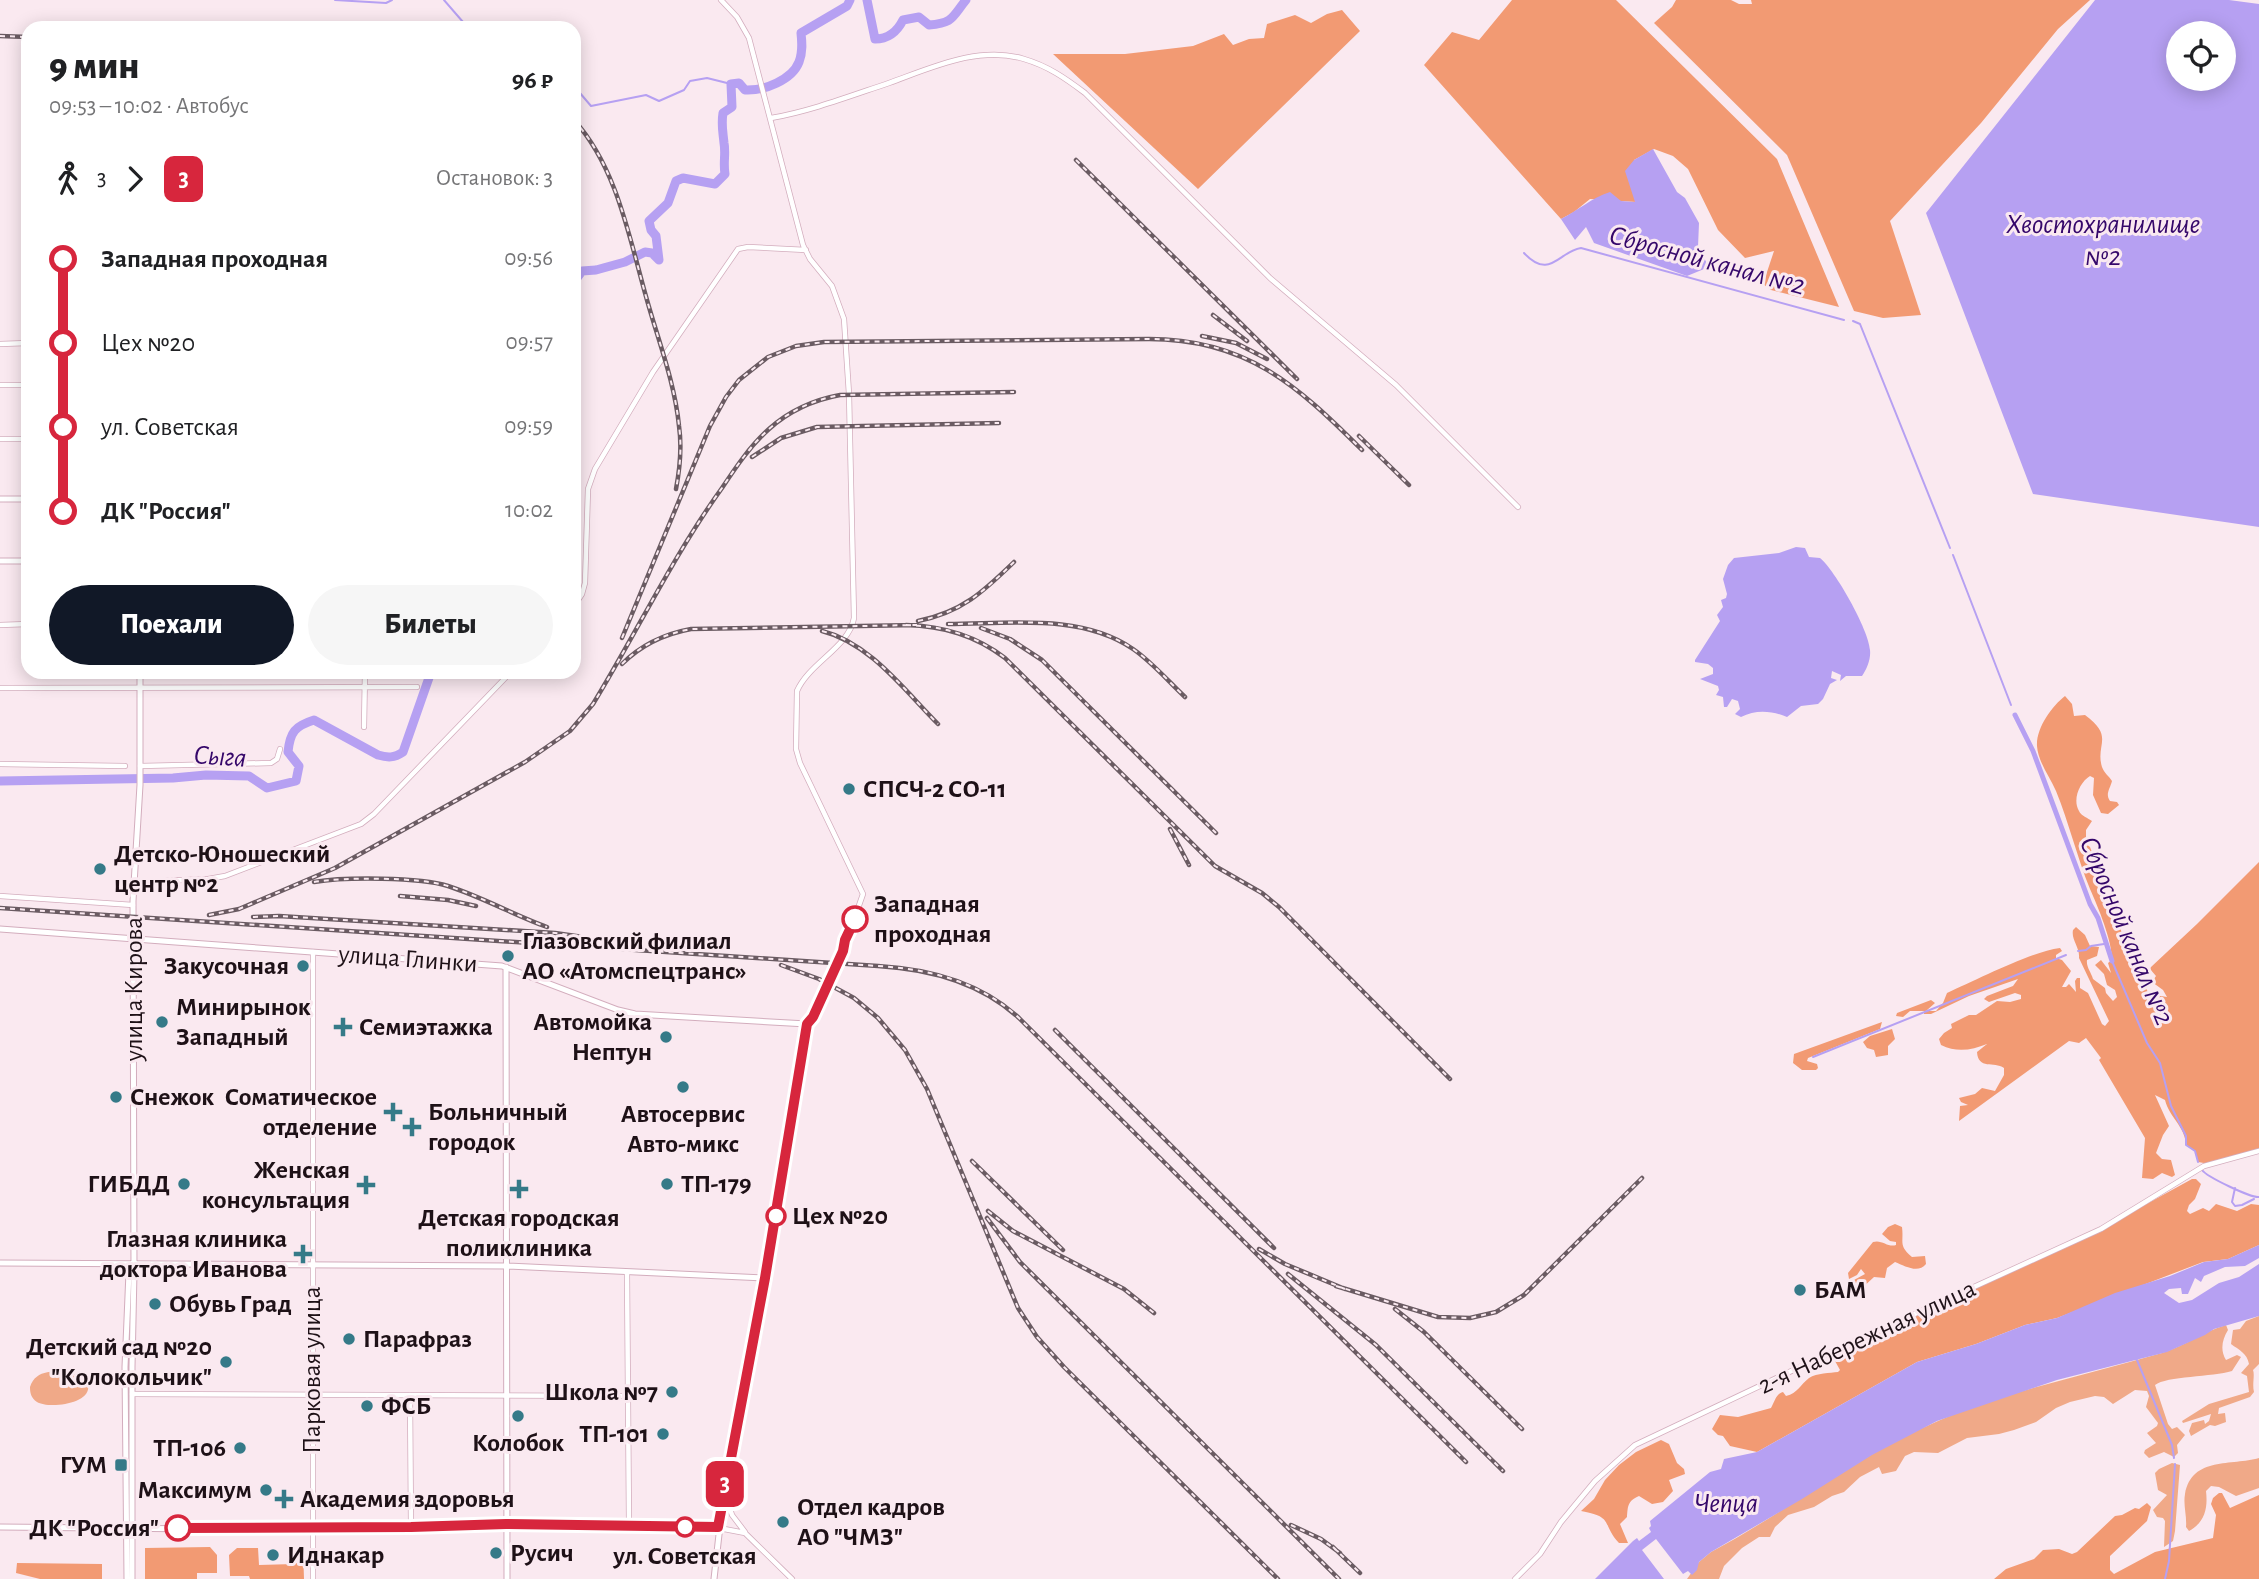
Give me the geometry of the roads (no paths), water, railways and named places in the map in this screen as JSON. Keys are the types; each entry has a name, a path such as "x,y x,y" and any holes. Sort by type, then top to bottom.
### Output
{"street":[{"path":"713,1579 724,1490 765,1278 807,1024 813,1017 843,951 863,894 800,763 796,749 797,691 800,684 844,638 852,628 854,618 849,394 844,319 832,286 806,250 749,38 737,17 721,0"},
{"path":"771,118 828,104 959,59 986,55 1022,58 1056,71 1085,93 1270,278 1396,385 1518,507"},
{"path":"581,596 585,583 588,489 596,469 653,372 738,249 748,247 806,250"},
{"path":"0,344 21,343"},
{"path":"0,385 21,385"},
{"path":"0,439 21,439"},
{"path":"0,499 21,499"},
{"path":"0,561 21,561"},
{"path":"0,625 21,624"},
{"name":"улица Кирова","path":"130,1579 133,905 140,785 139,679"},
{"path":"364,727 365,679"},
{"path":"134,882 225,876 361,824 374,814 504,679"},
{"path":"0,688 417,687"},
{"path":"140,766 271,763 277,759 280,749"},
{"path":"0,764 125,766"},
{"path":"0,896 133,905"},
{"name":"улица Глинки","path":"0,929 506,967 635,1014 807,1024"},
{"name":"Парковая улица","path":"313,952 313,1579"},
{"path":"506,967 507,1579"},
{"name":"2-я Набережная улица","path":"1516,1579 1539,1554 1561,1521 1595,1481 1635,1446 1840,1348 2101,1229 2204,1166 2259,1152"},
{"path":"0,1263 508,1266 765,1278"},
{"name":"улица Кирова","path":"130,1527 125,1367 129,1272 133,1264"},
{"path":"627,1272 629,1525"},
{"path":"132,1394 627,1396"},
{"path":"410,1395 411,1527"},
{"path":"724,1490 732,1516 745,1533 792,1579"},
{"path":"0,1527 210,1529 506,1524 718,1527 745,1533"}],"water":[{"name":"Хвостохранилище №2","path":"2095,0 2229,0 2259,4 2259,527 2033,494 1926,213"},
{"path":"1653,149 1677,192 1685,198 1699,223 1698,247 1709,267 1687,276 1594,243 1586,227 1575,240 1561,219 1610,192 1621,201 1635,202 1625,171 1634,160"},
{"path":"1796,547 1805,548 1809,557 1820,558 1842,587 1864,629 1870,653 1868,664 1862,676 1846,676 1840,681 1841,675 1832,671 1831,678 1837,680 1830,684 1823,699 1818,704 1801,706 1787,717 1764,712 1741,717 1735,714 1740,709 1738,701 1732,699 1727,707 1724,707 1723,697 1716,695 1718,686 1700,679 1713,674 1713,668 1695,660 1720,621 1717,615 1723,607 1721,600 1726,598 1727,594 1723,579 1734,558 1779,553"},
{"name":"Чепца","path":"2259,1245 2259,1258 2245,1266 2225,1267 2204,1276 2201,1282 2195,1278 2188,1294 2182,1294 2181,1288 2169,1289 2164,1293 2179,1303 2192,1300 2219,1283 2239,1277 2259,1264 2259,1316 2214,1329 2167,1352 2057,1380 1937,1421 1872,1455 1711,1552 1699,1562 1692,1575 1688,1571 1683,1574 1656,1539 1642,1550 1664,1579 1595,1579 1633,1541 1637,1538 1639,1541 1651,1532 1650,1521 1710,1472 1721,1469 1724,1459 1757,1452 1917,1362 2025,1325 2057,1318 2115,1293 2204,1262 2228,1259"}],"waterway":[{"path":"335,0 386,3 392,0"},
{"path":"444,0 462,21"},
{"name":"Сыга","path":"581,272 625,262 645,252 652,253 659,260 656,236 649,221 668,203 676,181 683,178 715,184 725,174 722,117 723,113 732,107 731,84 739,83 745,90 752,90 784,79 799,62 802,51 801,33 847,6 850,0"},
{"name":"Сыга","path":"867,0 875,39 892,34 903,20 919,17 929,25 948,21 966,0"},
{"path":"581,94 591,106 646,95 659,101 684,90 690,81 707,78 731,84"},
{"name":"Сбросной канал №2","path":"1524,253 1533,261 1548,265 1581,248 1844,320"},
{"name":"Сбросной канал №2","path":"1853,321 1860,324 1950,548"},
{"name":"Сбросной канал №2","path":"1953,555 2011,705"},
{"name":"Сыга","path":"0,781 249,776 267,788 296,781 299,766 288,752 290,739 298,727 314,720 378,755 388,757 403,752 429,679"},
{"name":"Сбросной канал №2","path":"2015,715 2033,751 2112,961"},
{"path":"2078,951 2104,944"},
{"path":"1813,1057 2066,955"},
{"name":"Сбросной канал №2","path":"2112,961 2147,1043 2160,1063 2171,1106 2186,1136 2186,1145 2195,1151 2198,1162"},
{"name":"Сбросной канал №2","path":"2202,1170 2229,1186 2259,1197"},
{"name":"Сбросной канал №2","path":"2235,1188 2232,1202 2235,1206 2254,1199"},
{"path":"2137,1360 2172,1445 2174,1458"},
{"path":"2165,1579 2169,1561 2175,1464"}],"railway":[{"path":"0,36 21,37"},
{"path":"581,129 602,161 621,208 667,365 680,434 676,489"},
{"path":"1076,160 1297,379"},
{"path":"1213,315 1247,341"},
{"path":"1202,336 1236,343 1267,359"},
{"path":"622,638 710,426 726,397 739,380 768,357 796,346 824,342 1183,341 1214,347 1268,370 1315,405 1362,450"},
{"path":"209,915 239,909 335,868 525,762 570,731 593,704 704,514 756,442 785,417 811,403 840,395 1014,392"},
{"path":"752,457 781,438 817,427 999,423"},
{"path":"1359,436 1409,485"},
{"path":"918,621 960,606 992,583 1014,562"},
{"path":"948,624 1044,623 1091,630 1133,649 1185,697"},
{"path":"906,625 933,627 958,633 982,643 1005,658 1215,866 1262,893 1279,907 1450,1079"},
{"path":"622,664 653,641 691,629 917,625"},
{"path":"981,628 1010,639 1042,660 1216,833"},
{"path":"822,631 856,646 871,657 938,724"},
{"path":"1170,829 1189,865"},
{"path":"314,882 382,879 435,883 461,890 547,927"},
{"path":"400,896 448,900 476,906"},
{"path":"0,908 878,966 916,970 953,980 988,995 1019,1018 1466,1462"},
{"path":"253,917 279,916 555,933 590,938"},
{"path":"781,965 819,979 854,998 878,1018 905,1050 927,1089 1018,1308 1037,1337 1278,1579"},
{"path":"1055,1030 1274,1248"},
{"path":"972,1161 1063,1250"},
{"path":"1336,1286 1438,1317 1470,1318 1496,1312 1524,1295 1642,1178"},
{"path":"988,1211 1013,1231 1124,1289 1154,1313"},
{"path":"987,1218 1020,1262 1339,1579"},
{"path":"1259,1249 1285,1264 1345,1289"},
{"path":"1288,1274 1376,1345 1503,1471"},
{"path":"1395,1309 1424,1332 1522,1429"},
{"path":"1291,1525 1321,1539 1340,1553"},
{"path":"1333,1547 1360,1573"}],"place":[{"name":"СПСЧ-2 СО-11","path":"849,789"},
{"name":"Детско-Юношеский центр №2","path":"100,869"},
{"name":"Западная проходная","path":"855,919"},
{"name":"Глазовский филиал АО «Атомспецтранс»","path":"508,956"},
{"name":"Закусочная","path":"303,966"},
{"name":"Минирынок Западный","path":"162,1022"},
{"name":"Семиэтажка","path":"343,1027"},
{"name":"Автомойка Нептун","path":"666,1037"},
{"name":"Автосервис Авто-микс","path":"683,1087"},
{"name":"Снежок","path":"116,1097"},
{"name":"Соматическое отделение","path":"393,1112"},
{"name":"Больничный городок","path":"412,1127"},
{"name":"ГИБДД","path":"184,1184"},
{"name":"ТП-179","path":"667,1184"},
{"name":"Женская консультация","path":"366,1185"},
{"name":"Детская городская поликлиника","path":"519,1189"},
{"name":"Цех №20","path":"776,1216"},
{"name":"Глазная клиника доктора Иванова","path":"303,1254"},
{"name":"БАМ","path":"1800,1290"},
{"name":"Обувь Град","path":"155,1304"},
{"name":"Парафраз","path":"349,1339"},
{"name":"Детский сад №20 \"Колокольчик\"","path":"226,1362"},
{"name":"Школа №7","path":"672,1392"},
{"name":"ФСБ","path":"367,1406"},
{"name":"Колобок","path":"518,1416"},
{"name":"ТП-101","path":"663,1434"},
{"name":"ТП-106","path":"240,1448"},
{"name":"ГУМ","path":"121,1465"},
{"name":"Максимум","path":"266,1490"},
{"name":"Академия здоровья","path":"284,1499"},
{"name":"Отдел кадров АО \"ЧМЗ\"","path":"783,1522"},
{"name":"ул. Советская","path":"685,1527"},
{"name":"ДК \"Россия\"","path":"178,1528"},
{"name":"Русич","path":"496,1553"},
{"name":"Иднакар","path":"273,1555"}]}
